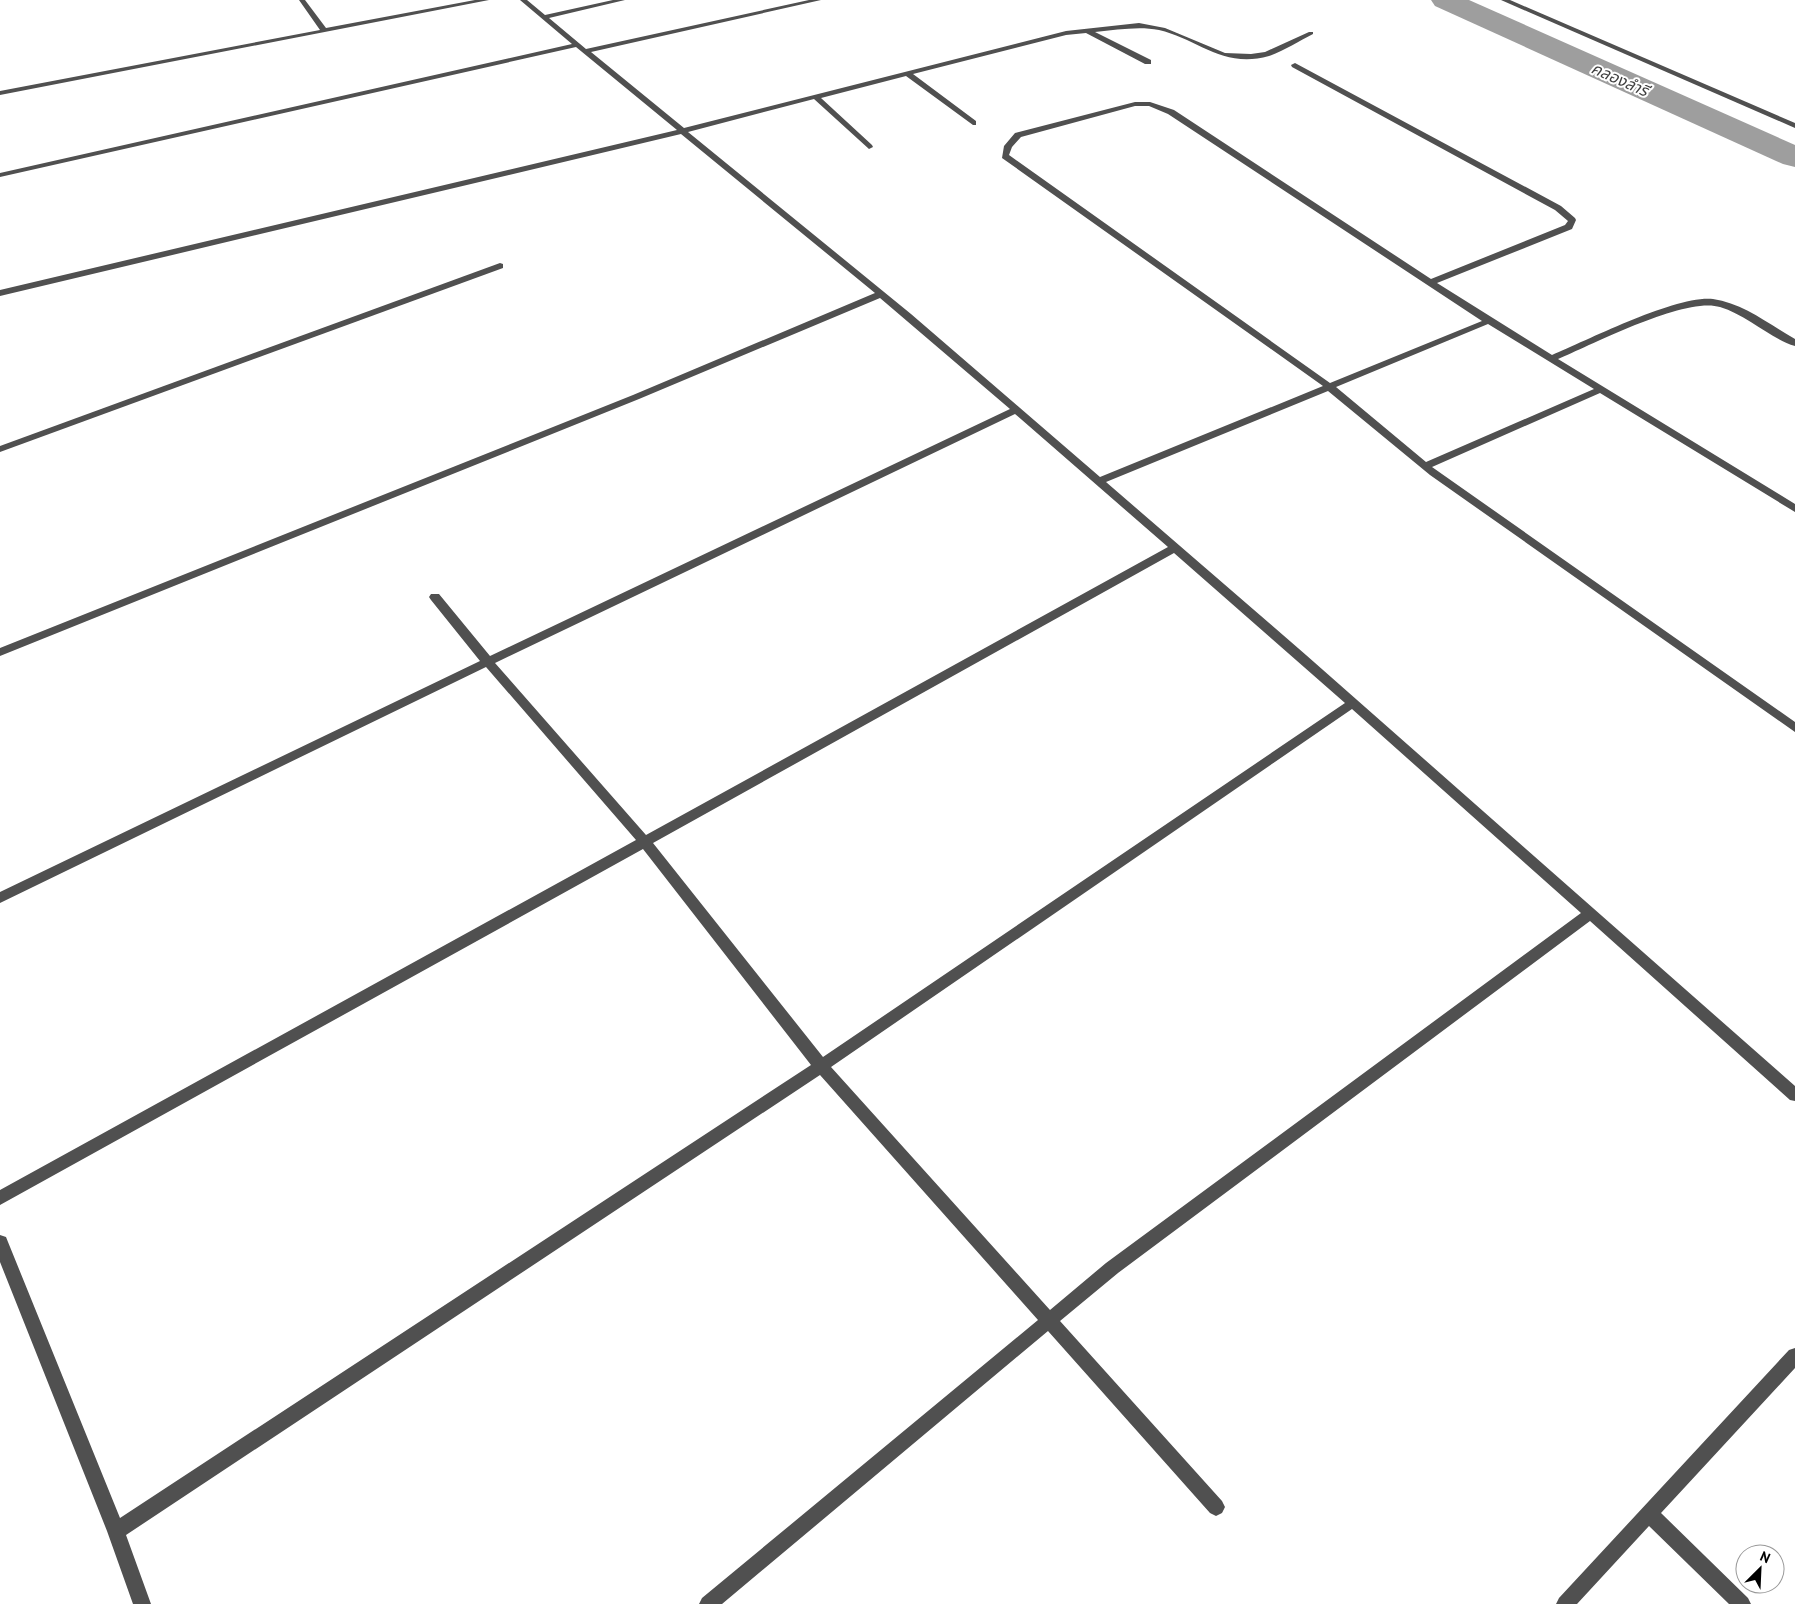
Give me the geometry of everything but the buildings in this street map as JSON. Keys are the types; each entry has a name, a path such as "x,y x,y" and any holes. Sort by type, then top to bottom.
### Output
{"street":[{"path":"302,0 324,30"},
{"path":"0,94 486,0"},
{"path":"523,0 881,294 1016,410 1353,704 1795,1095"},
{"path":"543,16 622,0"},
{"path":"0,175 581,48 818,0"},
{"path":"1504,0 1795,126"},
{"path":"0,293 682,131 1086,30 1139,25 1163,29 1224,55 1251,56 1267,54 1311,33"},
{"path":"1086,30 1148,62"},
{"path":"1295,65 1558,208 1572,220 1569,228 1429,283"},
{"path":"908,74 973,123"},
{"path":"816,97 869,147"},
{"path":"1795,509 1429,283 1171,112 1150,104 1135,104 1018,135 1008,146 1005,156 1330,387 1426,466 1795,728"},
{"path":"0,449 500,266"},
{"path":"0,652 636,397 881,294"},
{"path":"1551,359 1674,308 1710,301 1729,306 1795,344"},
{"path":"1098,482 1489,321"},
{"path":"1426,466 1600,390"},
{"path":"0,898 1016,410"},
{"path":"0,1198 1175,548"},
{"path":"435,597 488,662 644,841 821,1066 1051,1320 1216,1507"},
{"path":"116,1531 821,1066 1353,704"},
{"path":"708,1604 1112,1268 1590,914"},
{"path":"0,1242 116,1531 142,1604"},
{"path":"1566,1604 1795,1356"},
{"path":"1649,1514 1742,1604"}],"waterway":[{"name":"คลองลำรี","path":"1445,0 1795,157"}]}
